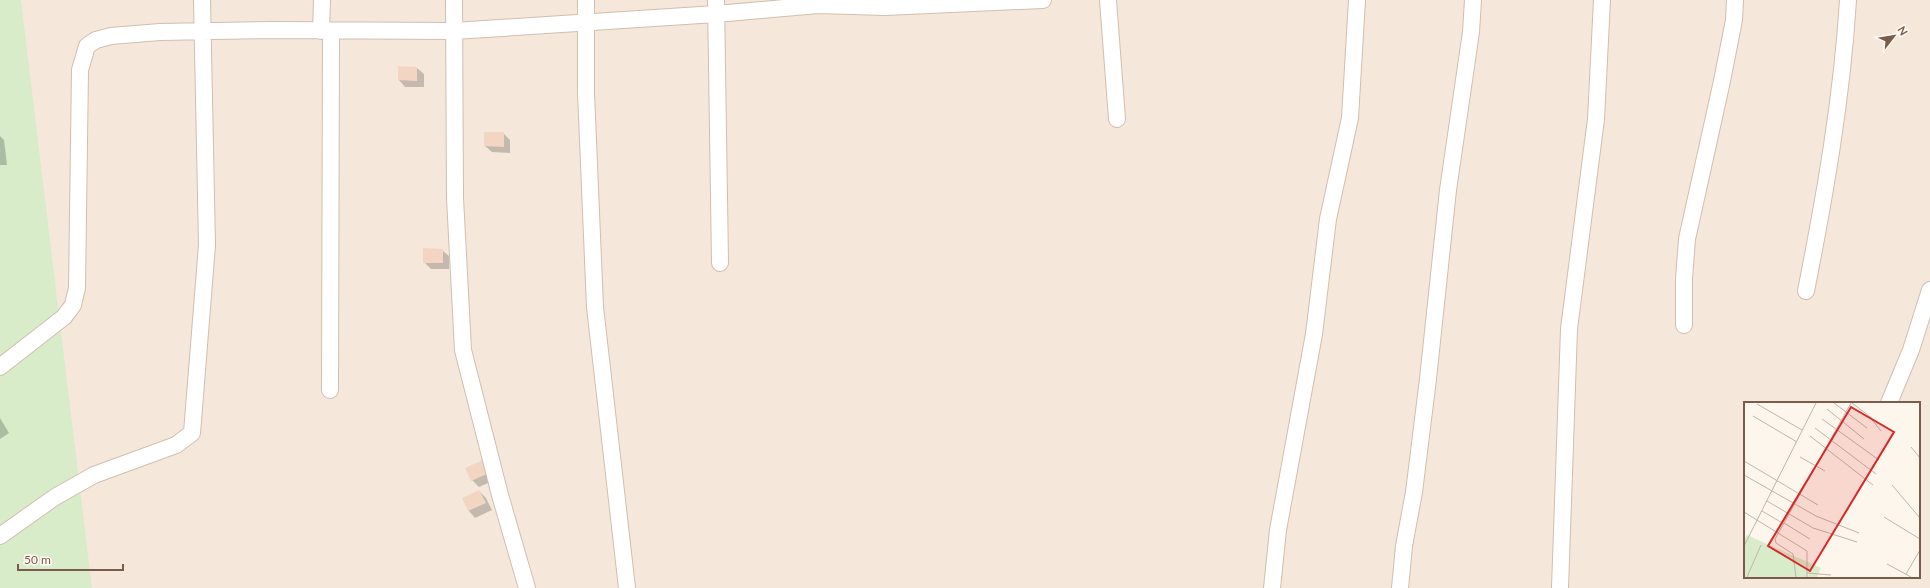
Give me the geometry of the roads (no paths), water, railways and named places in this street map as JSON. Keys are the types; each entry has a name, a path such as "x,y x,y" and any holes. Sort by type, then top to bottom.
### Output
{"street":[{"path":"0,536 54,497 94,475 176,445 192,433 208,245 202,0"},
{"path":"322,0 326,31 330,390"},
{"path":"454,0 455,198 463,350 500,494 527,588"},
{"path":"586,0 586,93 596,307 627,588"},
{"path":"0,367 64,317 73,305 77,288 80,70 87,46 96,40 111,36 202,30 454,31 586,22 716,7 818,5 885,7 1044,0"},
{"path":"1108,0 1117,119"},
{"path":"1272,588 1284,495 1314,334 1328,219 1350,118 1357,0"},
{"path":"1400,588 1404,546 1414,492 1428,379 1448,190 1471,32 1473,0"},
{"path":"1560,588 1569,329 1596,119 1602,0"},
{"path":"1684,325 1684,279 1687,238 1722,81 1734,20 1735,0"},
{"path":"1806,291 1831,147 1841,76 1848,0"},
{"path":"716,7 720,263"},
{"path":"1890,402 1911,350 1930,290"}]}
